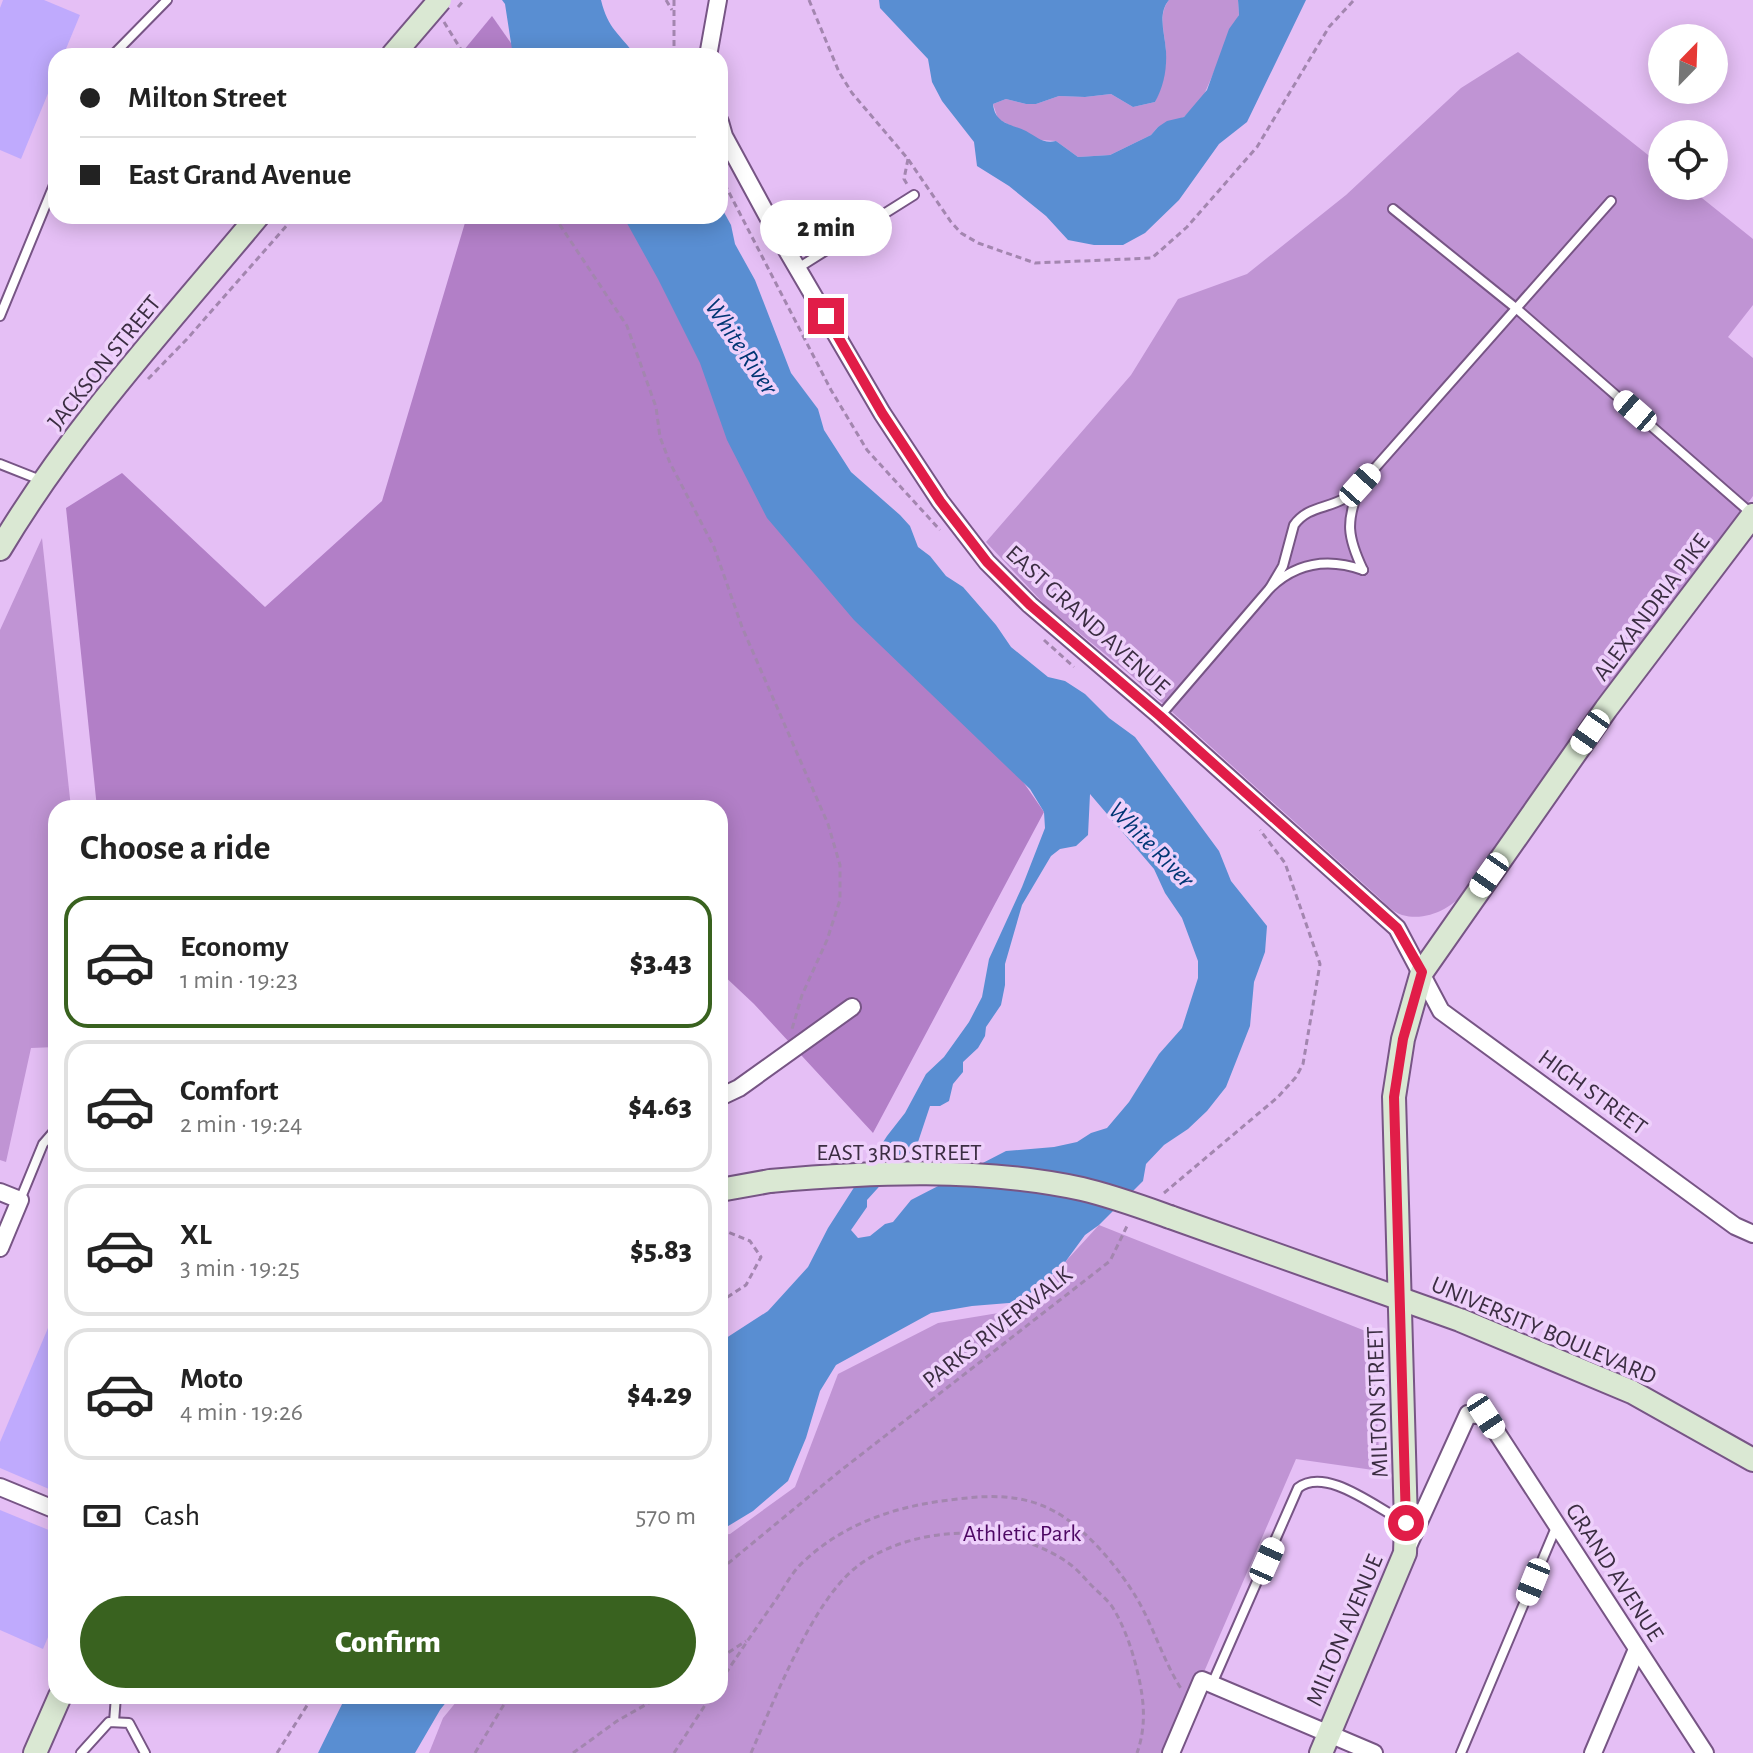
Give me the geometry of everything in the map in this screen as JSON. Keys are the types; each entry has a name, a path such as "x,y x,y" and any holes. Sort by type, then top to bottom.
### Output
{"main road":[{"path":"399,48 438,6"},
{"name":"JACKSON STREET","path":"0,549 43,481 82,428 251,224"},
{"name":"ALEXANDRIA PIKE","path":"1400,1298 1394,1097 1403,1039 1422,972 1606,709 1753,514"},
{"name":"EAST 3RD STREET","path":"728,1189 770,1181 866,1173 973,1174 1082,1189 1170,1217"},
{"name":"UNIVERSITY BOULEVARD","path":"1170,1217 1400,1298 1632,1392 1753,1460"},
{"name":"MILTON STREET","path":"1400,1298 1405,1553"},
{"name":"MILTON AVENUE","path":"1325,1743 1405,1553"},
{"path":"39,1750 57,1704"}],"street":[{"path":"709,48 718,0"},
{"name":"EAST GRAND AVENUE","path":"728,143 882,413 940,501 987,562 1030,605 1160,716 1397,928 1422,972"},
{"name":"HIGH STREET","path":"1422,972 1441,1011 1735,1226 1753,1234"},
{"path":"728,1093 852,1007"},
{"path":"0,1192 20,1200 0,1248"},
{"name":"MILTON AVENUE","path":"1405,1553 1468,1414 1486,1416"},
{"name":"GRAND AVENUE","path":"1486,1416 1705,1753"},
{"path":"0,1487 48,1507"},
{"path":"1593,1753 1637,1649"},
{"path":"1171,1753 1192,1705 1207,1682 1325,1743 1374,1753"}],"lane":[{"path":"120,48 167,0"},
{"path":"798,268 914,195"},
{"path":"0,316 48,199"},
{"path":"1270,588 1283,566 1298,519 1313,509 1344,499 1360,485 1611,201"},
{"path":"1393,209 1517,309 1753,514"},
{"path":"0,464 43,481"},
{"path":"1160,716 1283,575 1324,562 1363,570 1351,544 1350,511 1360,485"},
{"path":"20,1200 48,1138"},
{"path":"1207,1682 1298,1488 1306,1482 1321,1481 1337,1485 1406,1523"},
{"path":"1461,1753 1557,1525"},
{"path":"114,1722 115,1704"},
{"path":"81,1753 109,1722 129,1723 145,1753"}],"path":[{"path":"666,0 672,10"},
{"path":"674,0 674,48"},
{"path":"809,0 839,72 852,93 908,159 951,222 961,233 978,243 1035,263 1152,258 1187,227 1257,147 1329,27 1354,0"},
{"path":"438,6 461,48"},
{"path":"908,159 904,179 914,195"},
{"path":"140,388 288,224"},
{"path":"559,224 627,326 656,407 660,437 670,463 714,547 742,627 828,824 840,865 840,900 827,940 802,995 792,1032 793,1049"},
{"path":"1163,1193 1278,1097"},
{"name":"PARKS RIVERWALK","path":"728,1563 840,1471 1110,1261 1129,1222"},
{"path":"728,1232 750,1241 761,1257 746,1285 728,1297"},
{"path":"728,1670 800,1564 846,1529 891,1510 930,1502 985,1496 1027,1498 1069,1520 1103,1553 1137,1598 1167,1668 1192,1705"},
{"path":"751,1753 793,1660 830,1596 854,1569 892,1546 933,1535 961,1532 1025,1543 1070,1564 1112,1606 1133,1651 1144,1697 1143,1736 1137,1753"},
{"path":"728,1653 749,1639"},
{"path":"277,1753 308,1704"},
{"path":"475,1753 504,1704"},
{"path":"573,1753 647,1704"},
{"path":"674,1753 706,1704"}],"green space":[{"path":"1169,0 1238,0 1239,15 1203,97 1184,117 1158,127 1151,135 1110,155 1078,157 1056,141 1039,140 998,119 993,104 1006,99 1036,104 1059,96 1111,94 1133,107 1155,102 1165,69 1163,13"},
{"path":"1518,52 1648,155 1648,200 1704,200 1753,239 1753,305 1728,337 1753,358 1753,496 1467,890 1438,912 1411,917 1398,914 1388,906 1132,676 1046,606 986,542 1131,375 1178,299 1247,274 1346,195 1461,88"},
{"path":"42,538 70,800 48,800 48,1047 31,1048 6,1162 0,1160 0,630"},
{"name":"Athletic Park","path":"1099,1225 1373,1334 1380,1471 1296,1459 1169,1753 429,1753 443,1718 454,1704 728,1704 728,1534 795,1487 838,1374 938,1323 1022,1309"}],"shaded area":[{"path":"492,16 514,48 466,48"},
{"path":"465,224 637,224 1044,812 873,1133 728,980 728,800 96,800 66,508 122,473 265,607 382,501"}],"water":[{"path":"502,0 601,0 611,24 630,48 512,48"},
{"path":"879,0 1169,0 1163,11 1165,71 1155,102 1133,107 1111,94 1059,96 1036,104 1006,99 993,104 1000,119 1044,141 1056,141 1078,157 1110,155 1151,135 1167,121 1184,117 1207,90 1229,29 1239,15 1238,0 1306,0 1247,122 1219,144 1179,200 1145,233 1123,245 1094,245 1068,240 1046,216 1009,186 977,166 974,142 942,101 932,82 928,59 880,8"},
{"name":"White River","path":"728,220 735,244 755,280 791,373 818,409 824,430 851,472 900,515 910,526 918,547 946,576 963,587 1011,647 1048,677 1065,681 1085,694 1109,718 1135,737 1219,851 1231,881 1267,926 1265,952 1254,982 1250,1026 1226,1087 1207,1111 1164,1145 1146,1164 1143,1181 1085,1235 1063,1265 1020,1302 931,1313 836,1365 820,1391 806,1438 788,1481 753,1511 728,1526 728,1337 768,1311 808,1267 828,1228 905,1113 926,1074 944,1057 969,1022 982,997 989,959 1045,828 1044,812 1030,789 854,620 767,518 727,440 700,363 627,224 728,224","holes":["1090,794 1154,869 1182,918 1198,961 1198,978 1182,1028 1159,1054 1129,1102 1107,1128 1077,1142 1006,1151 911,1200 893,1222 885,1224 870,1236 858,1238 851,1230 867,1207 867,1200 917,1145 930,1106 940,1106 949,1101 953,1084 963,1072 963,1062 978,1048 985,1036 986,1027 1001,1005 1005,964 1022,905 1051,856 1060,849 1076,846 1088,835"]},
{"path":"342,1704 445,1704 415,1753 318,1753"}],"building":[{"path":"3,0 44,0 80,15 66,48 48,48 48,93 21,159 0,150 0,8"},
{"path":"48,1328 48,1489 0,1468 0,1442"},
{"path":"0,1510 48,1530 48,1637 43,1649 0,1630"}],"route":[{"path":"826,316 882,413 940,501 987,562 1030,605 1160,716 1397,928 1422,972 1411,1002 1394,1097 1406,1523"}]}
